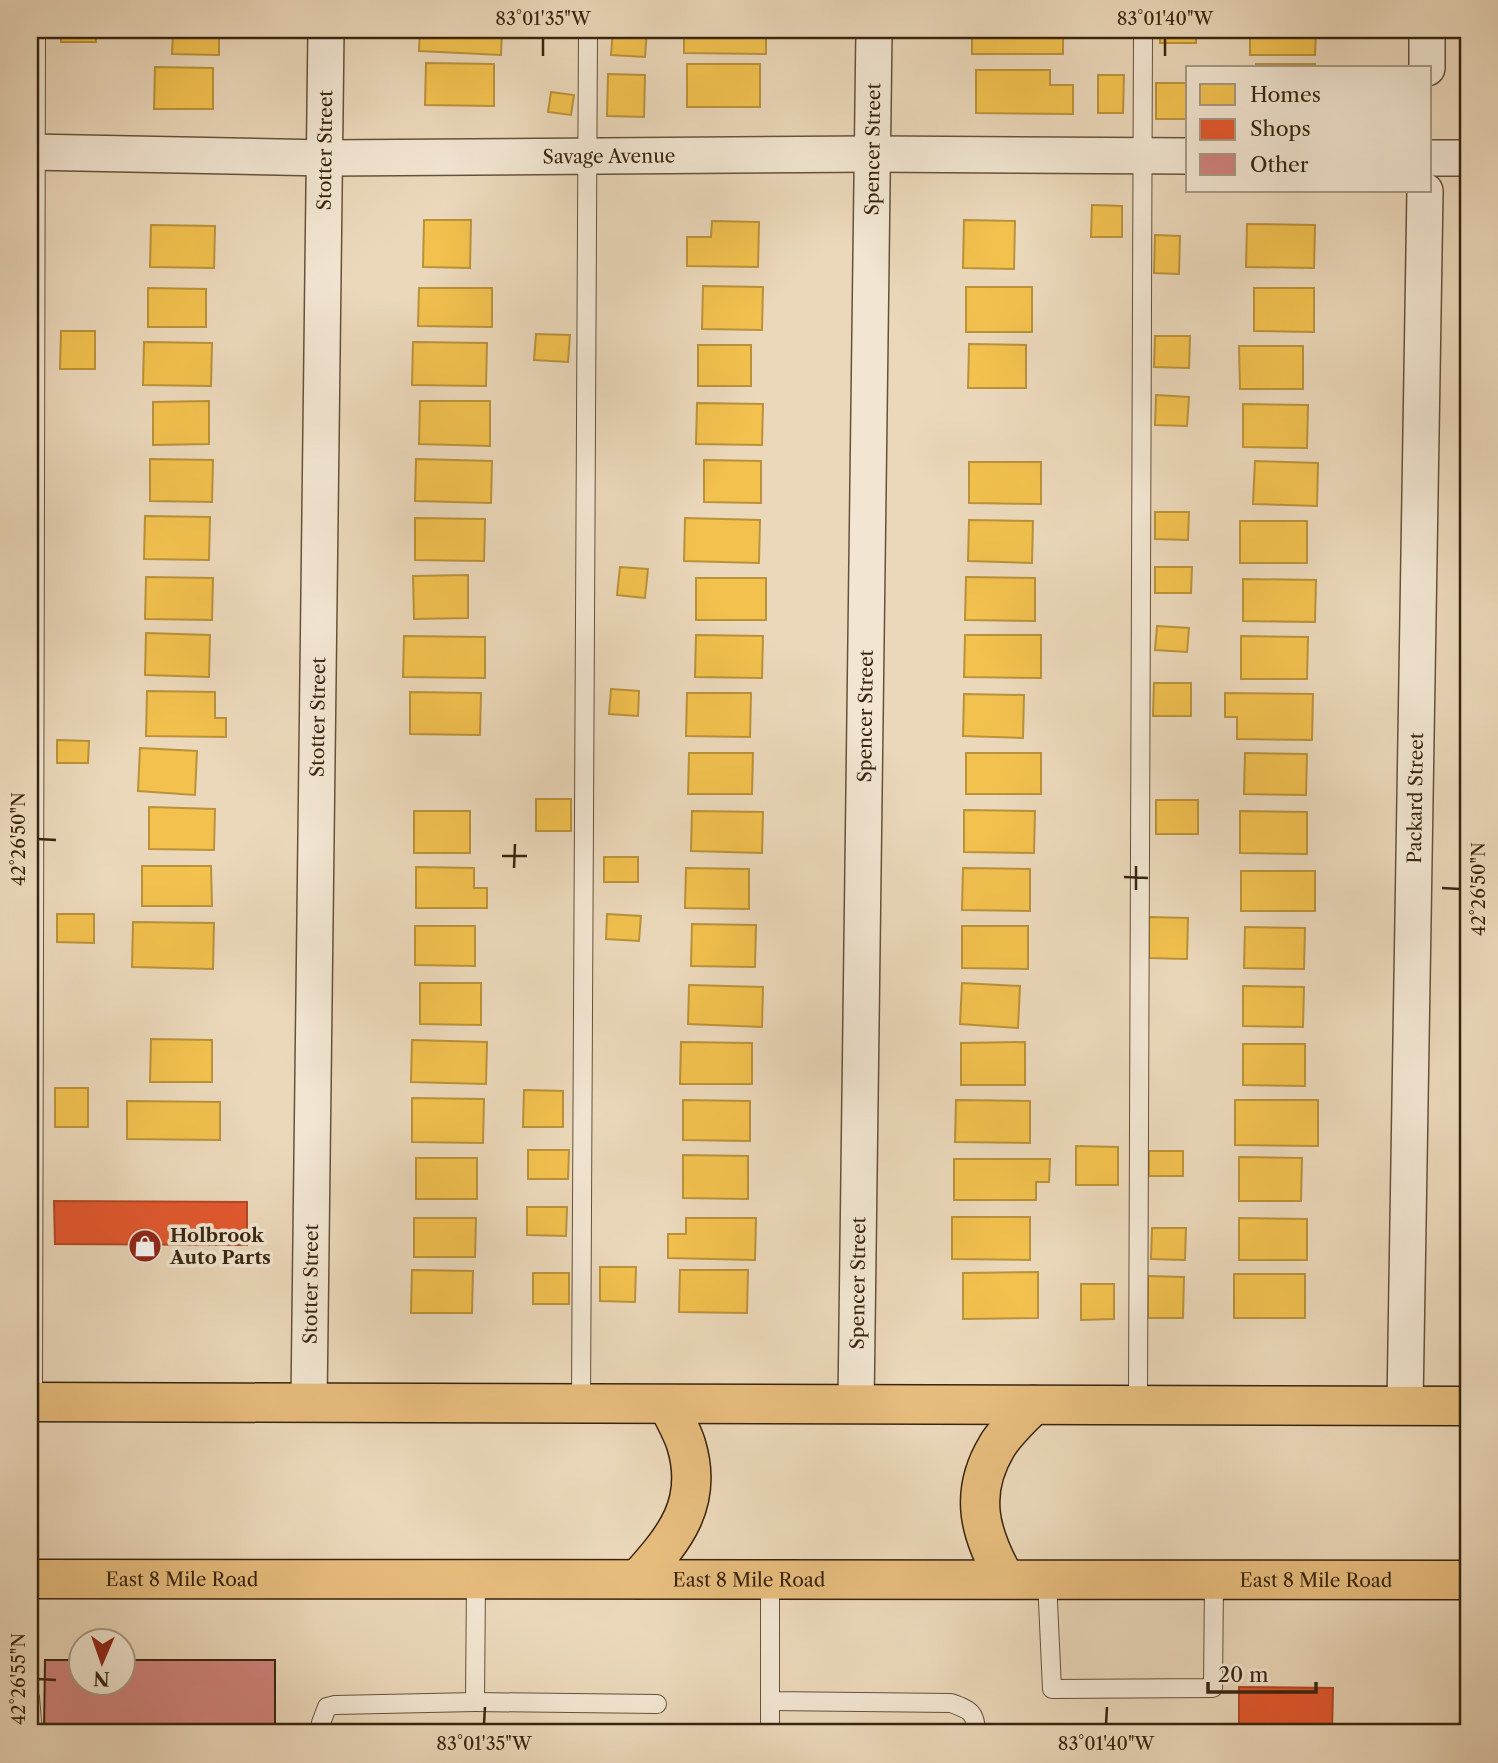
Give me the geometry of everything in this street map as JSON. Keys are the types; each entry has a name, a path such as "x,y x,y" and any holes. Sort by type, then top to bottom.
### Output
{"highway":[{"path":"31,1402 1468,1406"},
{"path":"638,1579 667,1548 680,1525 689,1499 692,1469 685,1443 668,1405"},
{"path":"1004,1579 989,1551 981,1525 979,1500 985,1474 997,1446 1032,1405"},
{"name":"East 8 Mile Road","path":"30,1580 1468,1580"}],"street":[{"name":"Stotter Street","path":"309,1403 326,30"},
{"name":"Spencer Street","path":"856,1404 874,30"},
{"path":"1427,30 1427,66"},
{"name":"Savage Avenue","path":"32,152 326,158 873,154 1186,156"},
{"path":"1432,158 1468,158"},
{"name":"Packard Street","path":"1405,1405 1425,192"}],"lane":[{"path":"31,1402 32,152 36,30"},
{"path":"581,1404 589,30"},
{"path":"1138,1405 1143,30"},
{"path":"475,1702 477,1579"},
{"path":"1047,1580 1052,1689 1213,1688 1214,1580"},
{"path":"770,1581 770,1733"},
{"path":"30,1697 33,1733"},
{"path":"770,1701 950,1703 967,1709 976,1719 976,1733"},
{"path":"321,1733 323,1714 327,1707 335,1705 475,1702 657,1704"}],"building: Homes":[{"path":"61,30 96,30 96,42 61,42"},
{"path":"173,30 219,30 219,55 172,54"},
{"path":"420,30 502,30 501,55 419,51"},
{"path":"613,30 647,30 645,57 611,55"},
{"path":"684,30 766,30 766,54 684,53"},
{"path":"972,30 1063,30 1063,54 972,54"},
{"path":"1160,30 1196,30 1196,43 1160,43"},
{"path":"1250,30 1316,30 1315,55 1250,55"},
{"path":"426,63 494,64 494,106 425,105"},
{"path":"687,64 760,64 760,107 687,107"},
{"path":"1256,64 1315,64 1315,66"},
{"path":"155,67 213,68 213,109 154,109"},
{"path":"976,70 1050,70 1050,85 1073,85 1073,114 976,113"},
{"path":"608,74 645,75 644,117 607,116"},
{"path":"1098,75 1124,75 1123,113 1098,113"},
{"path":"1156,83 1186,83 1186,119 1156,119"},
{"path":"551,92 574,95 571,115 548,112"},
{"path":"1092,205 1122,206 1122,237 1091,237"},
{"path":"424,220 471,220 470,268 423,267"},
{"path":"964,220 1015,221 1014,269 963,268"},
{"path":"712,221 759,222 758,267 687,266 687,237 711,237"},
{"path":"1247,224 1315,225 1314,268 1246,267"},
{"path":"151,225 215,226 214,268 150,267"},
{"path":"1155,235 1180,236 1179,274 1154,273"},
{"path":"703,286 763,287 762,330 702,329"},
{"path":"966,287 1032,287 1032,332 966,332"},
{"path":"148,288 206,289 206,327 148,327"},
{"path":"419,288 492,288 492,327 418,326"},
{"path":"1254,288 1314,288 1314,332 1254,331"},
{"path":"61,331 95,331 95,369 60,369"},
{"path":"536,334 570,335 568,362 534,360"},
{"path":"1155,336 1190,336 1189,368 1154,367"},
{"path":"144,342 212,343 211,386 143,385"},
{"path":"413,342 487,343 486,386 412,385"},
{"path":"969,344 1026,345 1026,388 968,388"},
{"path":"698,345 751,345 751,386 698,386"},
{"path":"1239,346 1303,346 1303,389 1240,389"},
{"path":"1156,395 1189,397 1187,426 1155,425"},
{"path":"209,401 209,444 153,445 153,402"},
{"path":"420,401 490,401 490,446 419,444"},
{"path":"697,403 763,404 762,445 696,444"},
{"path":"1243,404 1308,405 1307,448 1243,447"},
{"path":"150,459 213,460 212,502 150,501"},
{"path":"416,459 492,461 491,503 415,501"},
{"path":"704,460 761,461 761,503 704,502"},
{"path":"1255,461 1318,463 1317,506 1253,504"},
{"path":"969,462 1041,462 1041,504 969,503"},
{"path":"1155,512 1189,512 1188,540 1155,539"},
{"path":"145,516 210,517 209,560 144,559"},
{"path":"415,518 485,519 484,561 415,560"},
{"path":"685,518 760,520 759,563 684,561"},
{"path":"969,520 1033,521 1032,563 968,561"},
{"path":"1240,521 1307,521 1307,563 1240,563"},
{"path":"620,567 648,569 645,598 617,595"},
{"path":"1155,567 1192,567 1191,593 1155,593"},
{"path":"468,575 468,618 414,619 413,576"},
{"path":"146,577 213,578 212,620 145,619"},
{"path":"966,577 1035,578 1035,621 965,620"},
{"path":"696,578 766,578 766,620 696,620"},
{"path":"1243,579 1316,580 1315,622 1243,621"},
{"path":"1157,626 1189,628 1187,652 1155,650"},
{"path":"146,633 210,635 209,677 145,675"},
{"path":"696,635 763,636 762,678 695,677"},
{"path":"965,635 1041,635 1041,678 964,677"},
{"path":"404,636 485,637 485,678 403,677"},
{"path":"1241,636 1308,637 1307,679 1241,679"},
{"path":"1154,683 1191,683 1191,716 1153,716"},
{"path":"611,689 639,691 638,716 609,714"},
{"path":"147,691 215,692 215,718 226,718 226,737 146,736"},
{"path":"410,692 481,693 480,735 410,734"},
{"path":"687,693 751,693 750,737 686,736"},
{"path":"1225,693 1313,694 1312,740 1237,739 1237,717 1225,717"},
{"path":"964,694 1024,695 1023,738 963,736"},
{"path":"57,740 89,741 88,763 57,763"},
{"path":"140,748 197,751 195,795 138,791"},
{"path":"689,753 753,753 752,794 688,794"},
{"path":"966,753 1041,753 1041,794 966,794"},
{"path":"1245,753 1307,754 1306,795 1244,794"},
{"path":"536,799 571,799 571,831 536,831"},
{"path":"1156,800 1198,800 1198,834 1156,834"},
{"path":"149,807 215,809 214,850 149,849"},
{"path":"964,810 1035,811 1034,853 964,852"},
{"path":"414,811 470,811 470,853 414,853"},
{"path":"692,811 763,812 762,853 691,851"},
{"path":"1240,811 1307,812 1307,854 1240,853"},
{"path":"604,857 638,857 638,882 604,882"},
{"path":"142,866 211,866 212,906 142,906"},
{"path":"416,867 474,868 474,888 487,888 487,908 416,908"},
{"path":"686,868 749,869 749,909 685,908"},
{"path":"963,868 1030,869 1030,911 962,910"},
{"path":"1241,871 1315,871 1315,911 1241,911"},
{"path":"57,914 94,914 94,943 57,942"},
{"path":"607,914 641,916 639,941 606,939"},
{"path":"1149,917 1188,918 1187,959 1149,958"},
{"path":"133,922 214,923 213,969 132,967"},
{"path":"692,924 756,925 755,967 691,966"},
{"path":"415,926 475,926 475,966 415,965"},
{"path":"962,926 1028,926 1028,969 962,968"},
{"path":"1245,927 1305,928 1304,969 1244,968"},
{"path":"420,983 481,983 481,1025 420,1024"},
{"path":"962,983 1020,986 1018,1028 960,1024"},
{"path":"689,985 763,987 762,1027 688,1024"},
{"path":"1243,986 1304,987 1303,1027 1243,1026"},
{"path":"151,1039 212,1040 212,1082 150,1082"},
{"path":"412,1040 487,1042 486,1084 411,1082"},
{"path":"681,1042 752,1043 752,1084 680,1084"},
{"path":"1025,1042 1025,1085 961,1085 961,1043"},
{"path":"1243,1044 1305,1044 1305,1086 1243,1085"},
{"path":"55,1088 88,1088 88,1127 55,1127"},
{"path":"524,1090 563,1091 563,1127 523,1127"},
{"path":"412,1098 484,1099 483,1143 412,1142"},
{"path":"683,1100 750,1101 750,1141 683,1140"},
{"path":"956,1100 1030,1101 1030,1143 955,1142"},
{"path":"1235,1100 1318,1100 1318,1146 1235,1145"},
{"path":"127,1101 220,1102 220,1140 127,1139"},
{"path":"1076,1146 1118,1147 1118,1185 1076,1185"},
{"path":"528,1150 569,1150 568,1179 528,1179"},
{"path":"1149,1151 1183,1151 1183,1176 1149,1176"},
{"path":"683,1155 748,1156 748,1199 683,1198"},
{"path":"1239,1157 1302,1158 1301,1201 1239,1201"},
{"path":"416,1158 477,1158 477,1199 416,1199"},
{"path":"954,1159 1050,1159 1049,1182 1036,1182 1036,1200 954,1200"},
{"path":"527,1207 567,1207 566,1236 527,1235"},
{"path":"952,1217 1030,1217 1030,1260 952,1259"},
{"path":"414,1218 476,1218 475,1257 414,1257"},
{"path":"686,1218 756,1218 755,1260 668,1258 668,1234 686,1234"},
{"path":"1239,1218 1307,1219 1307,1260 1239,1260"},
{"path":"1152,1228 1186,1228 1185,1260 1151,1259"},
{"path":"600,1267 636,1267 635,1302 600,1301"},
{"path":"412,1270 473,1271 472,1313 411,1313"},
{"path":"680,1270 748,1270 747,1313 679,1312"},
{"path":"1038,1272 1038,1318 963,1319 963,1273"},
{"path":"533,1273 569,1273 569,1304 533,1304"},
{"path":"1234,1274 1305,1274 1305,1318 1234,1318"},
{"path":"1148,1276 1184,1277 1183,1318 1148,1318"},
{"path":"1081,1284 1114,1284 1114,1319 1081,1320"}],"building: Shops":[{"path":"54,1201 247,1202 247,1245 55,1244"},
{"path":"1239,1687 1333,1688 1332,1733 1239,1733"},
{"path":"791,1732 957,1733 790,1733"}],"building: Other":[{"path":"45,1660 66,1660 66,1696 136,1696 136,1660 275,1660 275,1733 44,1733"}],"place":[{"name":"Holbrook Auto Parts","path":"145,1246"}]}
